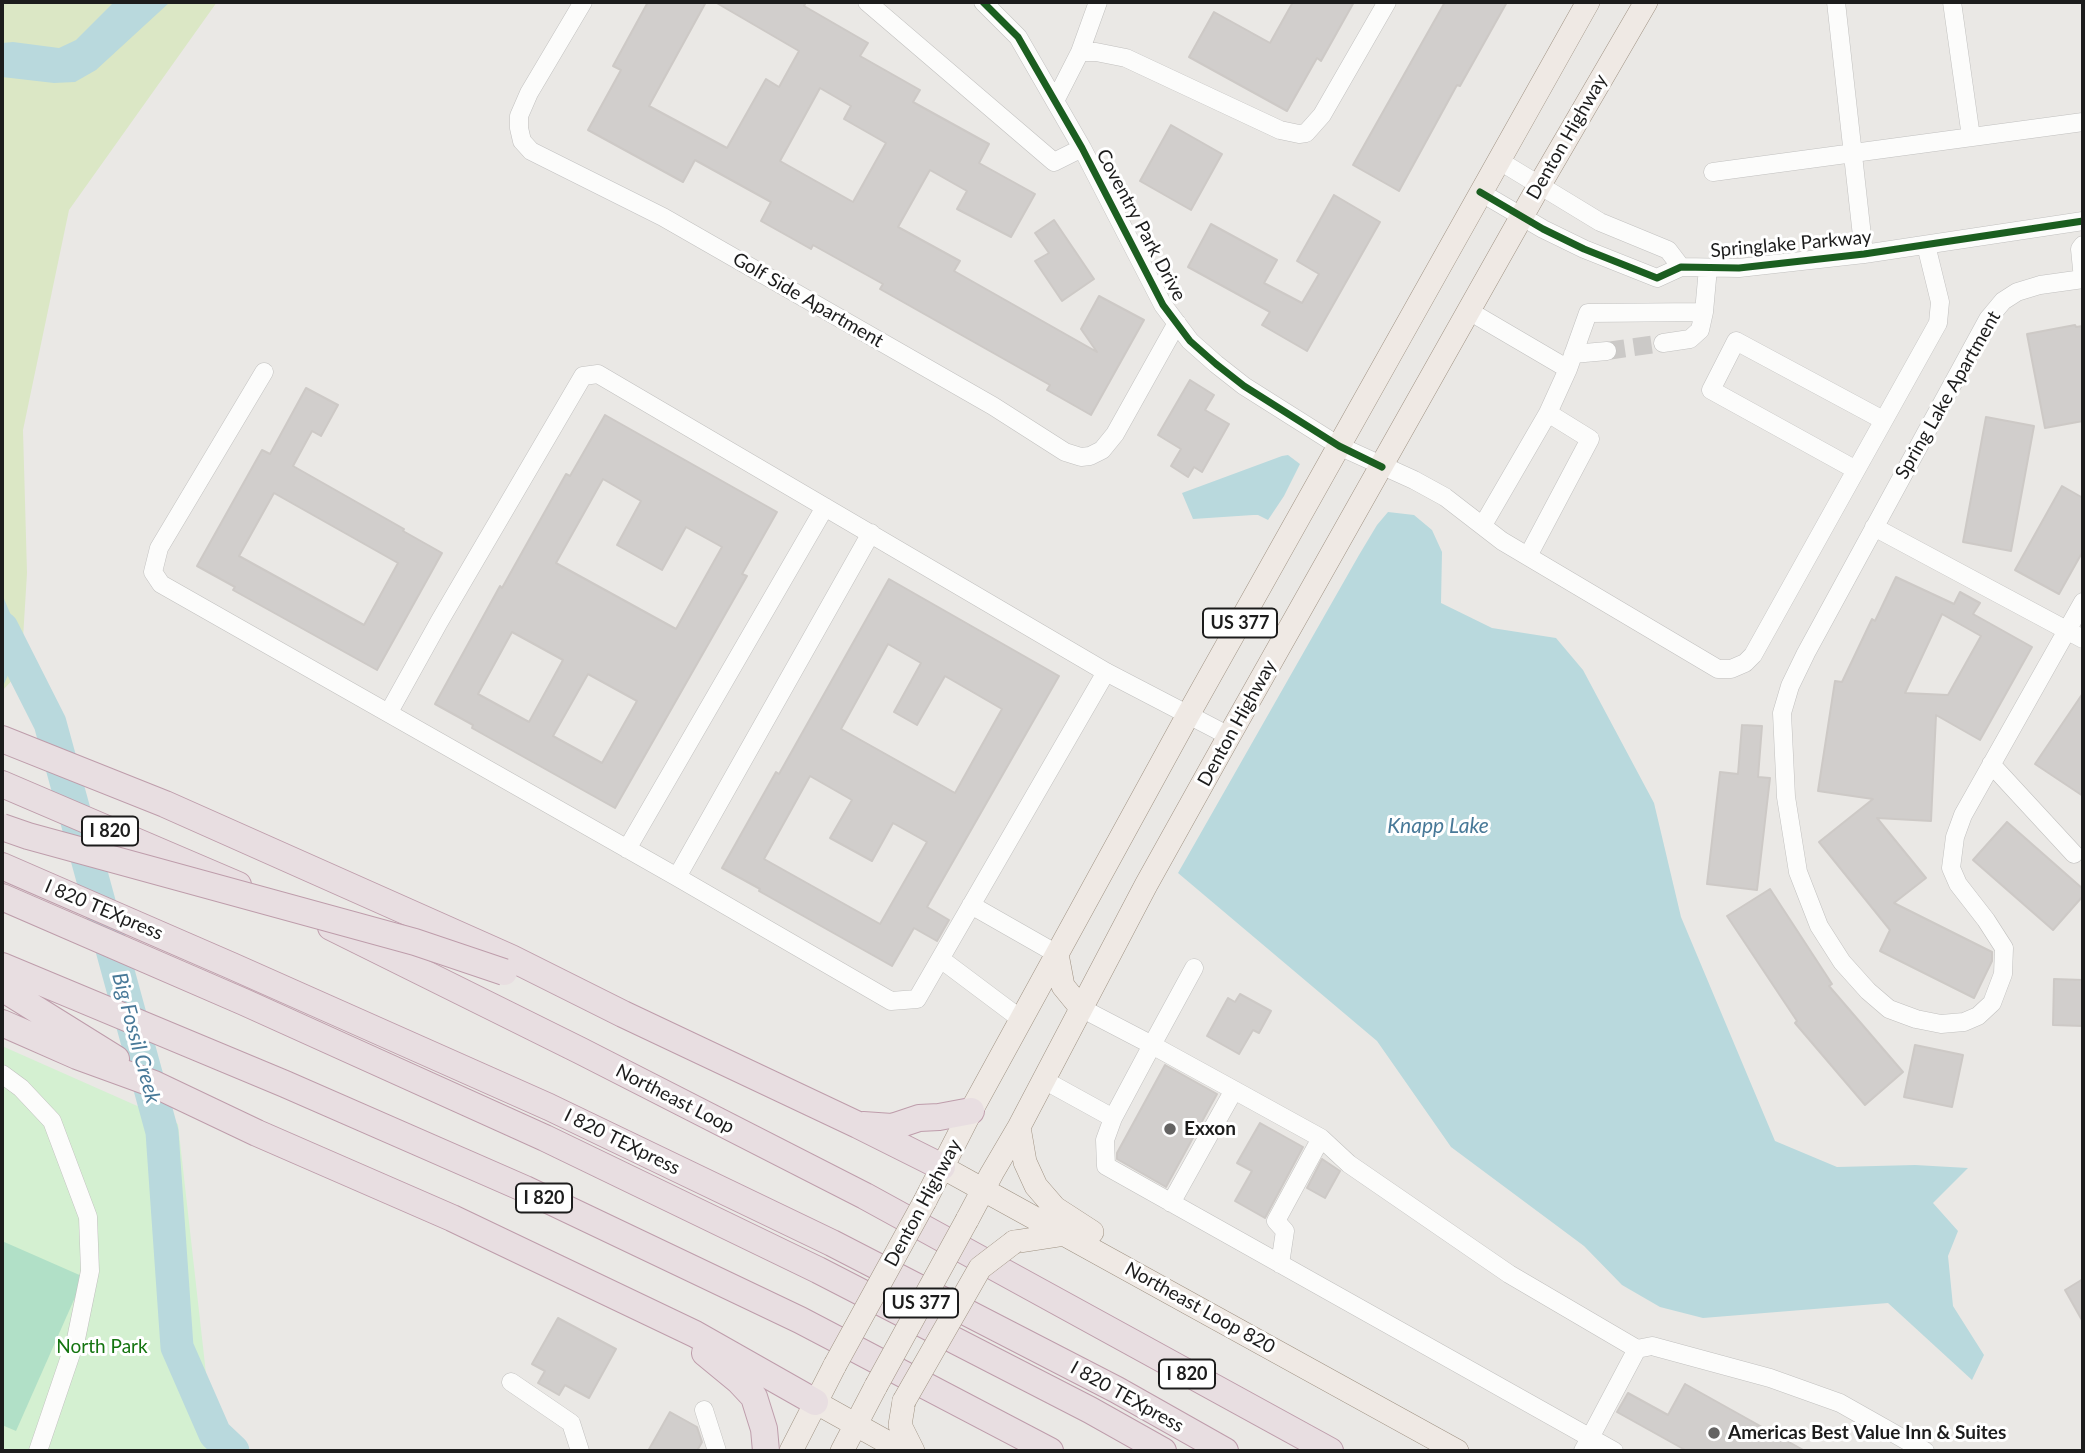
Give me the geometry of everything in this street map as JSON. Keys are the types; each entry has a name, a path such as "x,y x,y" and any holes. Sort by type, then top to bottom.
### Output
{"highway":[{"path":"2,739 166,804 508,965 579,1004 623,1014 942,1167"},
{"name":"Northeast Loop","path":"2,784 362,941 865,1196 1330,1451"},
{"path":"2,827 415,942 508,965"},
{"name":"I 820 TEXpress","path":"2,866 550,1107 832,1243 1117,1390 1225,1451"},
{"name":"I 820 TEXpress","path":"2,897 244,1002 545,1138 818,1270 1078,1404 1163,1451"},
{"name":"I 820","path":"2,966 285,1084 525,1189 800,1320 1050,1451"},
{"path":"2,988 153,1084"},
{"path":"2,1023 77,1056 153,1084 257,1133 452,1218 695,1334 815,1402"},
{"path":"858,1125 892,1127 919,1118 971,1111"},
{"path":"695,1334 702,1350 754,1397 764,1429 766,1451"}],"main road":[{"name":"Denton Highway","path":"791,1451 971,1111 1188,715 1588,2"},
{"name":"Denton Highway","path":"842,1451 1019,1127 1146,885 1522,216 1646,2"},
{"path":"1057,954 1063,985 1081,1008"},
{"path":"1019,1127 1025,1162 1036,1186 1055,1208 1108,1241 1124,1266"},
{"name":"Northeast Loop 820","path":"942,1167 1457,1451"},
{"path":"913,1451 900,1425 904,1401 980,1268 1014,1242 1066,1234"},
{"path":"815,1402 903,1451"}],"street":[{"name":"Golf Side Apartment","path":"583,2 529,93 520,116 522,141 531,151 663,217 993,406 1065,452 1081,457 1102,450 1115,435 1177,323"},
{"path":"867,2 1054,162 1082,148"},
{"name":"Coventry Park Drive","path":"984,2 1018,37 1082,148 1163,305 1190,341 1244,386 1339,446 1445,497 1502,541 1718,669 1731,669 1745,663 1753,655 1938,323 1940,302 1926,245"},
{"path":"1055,100 1080,52 1098,2"},
{"path":"1080,52 1126,58 1280,130 1306,133 1322,115 1387,2"},
{"path":"1836,2 1864,254"},
{"path":"1952,2 1970,137"},
{"path":"1713,172 2083,122"},
{"path":"1498,160 1600,222 1668,250 1681,267"},
{"name":"Springlake Parkway","path":"1480,192 1543,229 1584,249 1657,278 1681,267 1739,268 1864,254 2083,221"},
{"name":"Spring Lake Apartment","path":"2083,245 2080,249 2083,279 2017,292 2003,301 1989,319 1806,653 1790,687 1782,713 1786,797 1798,872 1819,926 1842,962 1868,991 1889,1009 1916,1019 1941,1024 1964,1023 1978,1016 1992,1003 2003,974 2004,948 1958,884 1951,868 1955,836 1962,816 2083,603"},
{"path":"1663,343 1690,339 1700,330 1708,268"},
{"path":"1469,310 1571,361 1607,351"},
{"path":"1483,525 1548,414 1588,313 1704,312"},
{"path":"1856,470 1711,390 1736,341 1883,420"},
{"path":"264,372 159,548 153,572 162,584 891,1001 917,999 942,960 1106,672"},
{"path":"388,712 583,376 597,374 1106,672 1229,737"},
{"path":"1528,556 1590,439 1548,414"},
{"path":"627,849 825,507"},
{"path":"1874,527 2083,639"},
{"path":"677,877 871,533"},
{"path":"1991,764 2074,854"},
{"path":"971,905 1057,954"},
{"path":"942,960 1022,1020"},
{"path":"1194,968 1113,1118 1105,1140 1106,1166 1280,1264 1586,1445 1614,1451"},
{"path":"1081,1008 1321,1138 1349,1164 1509,1274 1637,1349 1652,1346 1770,1378 1840,1403 1925,1451"},
{"path":"2,1074 21,1088 52,1121 88,1217 90,1271 76,1339 38,1451"},
{"path":"1044,1080 1113,1118"},
{"path":"1171,1203 1234,1090"},
{"path":"1280,1264 1285,1231 1276,1221 1321,1138"},
{"path":"1586,1445 1637,1349"},
{"path":"511,1382 571,1423 580,1451"},
{"path":"704,1410 717,1451"}],"green space":[{"path":"2,2 217,2 69,210 23,430 27,573 21,671 2,691"},
{"name":"North Park","path":"2,1046 178,1124 213,1436 235,1451 2,1451"},
{"path":"2,1241 84,1277 16,1431 2,1425"}],"water":[{"path":"114,2 170,2 96,70 75,82 54,83 2,77 2,43 59,48 76,40"},
{"path":"1288,455 1300,464 1268,520 1258,515 1193,519 1182,493"},
{"name":"Knapp Lake","path":"1388,512 1414,515 1432,530 1442,552 1441,603 1492,628 1556,638 1583,670 1654,803 1681,917 1775,1141 1837,1167 1915,1165 1968,1168 1933,1203 1958,1231 1948,1256 1953,1306 1984,1355 1972,1380 1888,1303 1703,1318 1660,1307 1622,1285 1584,1246 1451,1147 1377,1041 1178,873 1359,555"},
{"path":"2,594 18,632 19,650 4,684 2,679"}],"building":[{"path":"648,2 706,2 649,106 727,148 766,79 779,87 799,51 715,2 806,2 804,6 868,43 860,56 920,90 913,102 989,144 979,163 1035,194 1011,237 957,209 967,191 930,170 898,227 960,261 954,271 1097,352 1081,329 1099,296 1144,320 1091,415 1047,390 1050,385 880,289 883,284 813,245 811,249 761,221 771,202 695,160 683,182 588,130 621,70 613,66","holes":["820,88 851,106 844,119 886,143 853,202 780,161"]},
{"path":"1293,2 1354,2 1321,61 1317,58 1287,111 1189,57 1214,12 1270,43"},
{"path":"1445,2 1507,2 1460,86 1457,85 1399,191 1353,165"},
{"path":"1171,125 1222,154 1191,210 1140,181"},
{"path":"1334,195 1380,222 1307,351 1262,325 1270,312 1188,267 1211,224 1277,260 1264,283 1302,303 1319,274 1297,261"},
{"path":"1054,220 1094,279 1062,301 1035,261 1049,253 1035,233"},
{"path":"2075,325 2083,326 2083,421 2045,428 2027,334"},
{"path":"1190,380 1214,395 1205,410 1229,424 1202,472 1194,467 1188,477 1171,466 1181,449 1158,435"},
{"path":"306,388 338,405 321,436 312,431 293,466 442,553 377,670 233,590 235,587 197,566 262,450 270,454","holes":["274,493 398,563 364,625 239,556"]},
{"path":"605,415 777,512 742,574 747,576 615,808 472,728 473,725 435,704 566,474 570,476","holes":["603,479 641,501 617,545 662,570 686,527 722,547 676,629 556,563","512,632 563,660 529,722 478,694","588,674 637,701 602,763 553,736"]},
{"path":"1986,417 2034,426 2011,551 1963,542"},
{"path":"2062,486 2083,498 2083,551 2059,594 2015,570"},
{"path":"1896,577 1954,604 1960,592 1980,603 1973,614 2032,647 1980,740 1936,715 1931,821 1877,818 1926,878 1894,903 1992,952 1992,961 1974,998 1880,951 1890,930 1819,842 1873,799 1818,791 1835,681 1842,682 1872,619 1875,621","holes":["1942,614 1981,636 1948,695 1905,693"]},
{"path":"889,579 1059,676 927,907 949,920 937,941 914,928 892,966 722,868 776,772 779,774","holes":["888,644 921,663 894,712 917,725 945,676 1002,709 955,793 841,729","810,776 852,800 830,838 872,861 893,823 927,842 880,924 764,859"]},
{"path":"2083,693 2083,796 2035,764"},
{"path":"1742,725 1762,726 1758,777 1770,778 1757,890 1707,884 1720,772 1738,774"},
{"path":"2007,822 2083,889 2083,896 2053,930 1973,860"},
{"path":"1770,889 1832,984 1829,986 1903,1072 1865,1105 1795,1023 1797,1021 1727,916"},
{"path":"2054,979 2083,980 2083,1026 2053,1025"},
{"path":"1240,994 1271,1011 1259,1033 1253,1030 1239,1054 1207,1036 1228,998 1235,1002"},
{"path":"1915,1045 1963,1055 1952,1107 1904,1097"},
{"path":"1165,1065 1217,1094 1166,1187 1117,1159 1117,1153"},
{"path":"1260,1123 1303,1147 1265,1218 1235,1201 1252,1171 1237,1163"},
{"path":"1322,1159 1340,1171 1325,1198 1307,1188"},
{"path":"2083,1279 2083,1322 2065,1290"},
{"path":"558,1318 616,1349 589,1398 565,1385 559,1395 538,1383 545,1371 532,1364"},
{"name":"Americas Best Value Inn & Suites","path":"1685,1384 1805,1451 1687,1451 1617,1412 1628,1393 1668,1415"},
{"path":"670,1412 697,1427 702,1442 697,1451 648,1451"}],"waterway":[{"name":"Big Fossil Creek","path":"2,628 50,723 162,1132 177,1347 215,1434 233,1451"}],"tunnel":[{"path":"1607,351 1663,343"}],"cycle path":[{"path":"983,2 1018,37 1082,148 1163,305 1190,341 1244,386 1339,446 1382,467"},
{"path":"1480,192 1543,229 1584,249 1657,278 1681,267 1739,268 1864,254 2083,221"}],"place":[{"name":"Exxon","path":"1170,1129"},
{"name":"Americas Best Value Inn & Suites","path":"1714,1433"}]}
